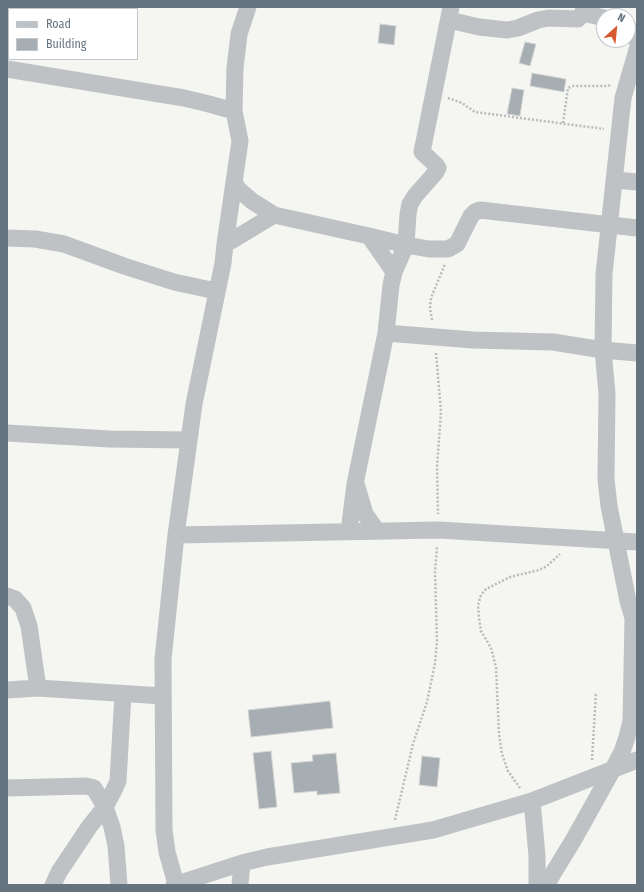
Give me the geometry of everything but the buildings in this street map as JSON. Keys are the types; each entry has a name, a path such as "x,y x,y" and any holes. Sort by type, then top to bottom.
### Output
{"street":[{"path":"248,7 239,34 234,68 234,112 240,141 235,183 223,263 216,291 188,440 163,659 164,830 167,852 175,885 242,863 267,857 433,830 532,801 637,760"},
{"path":"349,531 355,484 386,333 388,308 394,272 406,245 406,228 410,204 438,168 422,152 450,13 479,27 507,30 549,18 578,19 588,9"},
{"path":"546,885 574,839 622,752 630,726 635,620 628,601 612,526 606,479 607,393 603,350 604,274 619,131 623,98 637,50"},
{"path":"7,69 184,98 234,112"},
{"path":"615,180 637,182"},
{"path":"235,183 238,189 252,201 274,215 428,249 448,249 457,244 471,216 480,210 637,228"},
{"path":"225,244 274,215"},
{"path":"370,236 394,272"},
{"path":"7,238 35,239 64,244 124,266 174,282 216,291"},
{"path":"386,333 473,340 553,342 603,350 637,353"},
{"path":"7,433 110,439 188,440"},
{"path":"355,484 364,514 377,531"},
{"path":"176,535 439,530 616,542 637,542"},
{"path":"7,596 15,599 23,608 29,626 38,688"},
{"path":"7,690 38,688 163,696"},
{"path":"53,885 89,827 105,807 118,781 123,694"},
{"path":"7,788 86,786 94,788 105,807 116,846 119,885"},
{"path":"532,801 537,856 537,885"},
{"path":"240,885 242,863"}],"path":[{"path":"563,123 568,88 573,86 608,86 614,84"},
{"path":"434,96 455,100 475,112 619,131"},
{"path":"532,801 516,783 508,771 502,754 499,734 496,667 491,648 481,631 478,618 478,605 481,595 486,589 510,577 539,570 547,566 573,538"},
{"path":"594,776 592,746 596,692"}]}
